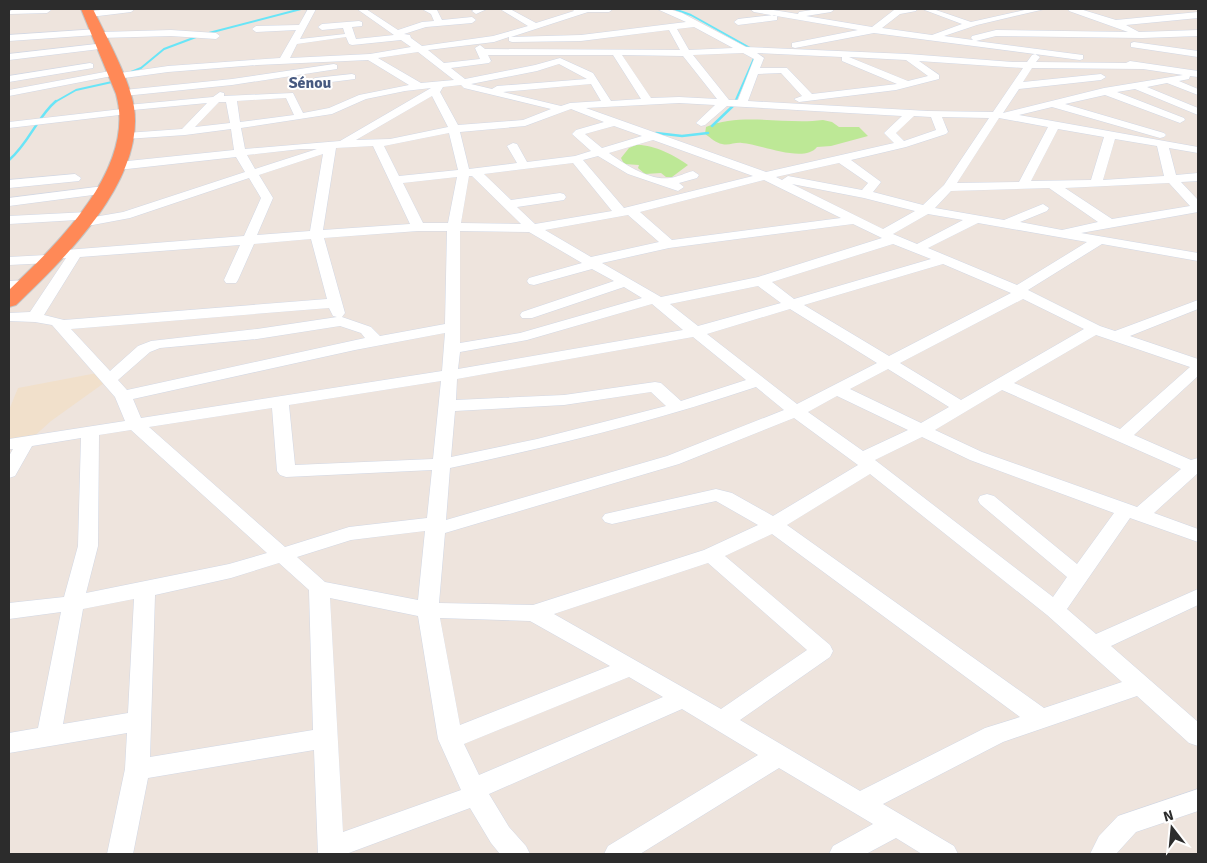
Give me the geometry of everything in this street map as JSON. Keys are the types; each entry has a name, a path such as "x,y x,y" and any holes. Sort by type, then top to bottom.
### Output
{"highway":[{"path":"9,301 85,220 118,166 126,136 126,104 108,54 88,11"}],"street":[{"path":"88,11 131,9"},
{"path":"284,60 312,9"},
{"path":"361,9 419,48 468,86 566,108 615,122 765,176 888,236 1020,292 1096,329 1198,364"},
{"path":"426,9 434,12 439,22"},
{"path":"472,20 478,9"},
{"path":"504,9 535,26"},
{"path":"497,37 535,26 579,9 609,9"},
{"path":"660,9 679,15 759,58 742,103"},
{"path":"754,9 793,22"},
{"path":"750,24 793,22 832,9"},
{"path":"765,51 874,30 897,12 913,9"},
{"path":"926,9 996,33"},
{"path":"933,38 971,24 1041,9"},
{"path":"1074,10 1098,9"},
{"path":"10,13 47,10"},
{"path":"1074,10 1115,23 1142,35 1154,46"},
{"path":"10,13 35,17"},
{"path":"1115,23 1195,14"},
{"path":"1019,34 1104,19"},
{"path":"347,25 352,42 400,35 439,22 472,20"},
{"path":"443,66 486,61 476,39 477,28 472,20"},
{"path":"738,22 823,22 1198,74"},
{"path":"322,27 381,23"},
{"path":"9,125 126,104 232,82 320,71 344,62 476,39 497,37 599,37 695,24"},
{"path":"256,29 302,27"},
{"path":"672,27 686,53 725,102"},
{"path":"9,92 174,30 216,36"},
{"path":"895,33 926,51 1030,66 1142,66"},
{"path":"960,41 996,33 1142,35 1198,33"},
{"path":"1062,34 1095,41 1154,46 1198,54"},
{"path":"294,42 350,35"},
{"path":"400,35 422,36"},
{"path":"440,36 476,39"},
{"path":"9,38 108,54 168,70 284,60 344,62"},
{"path":"560,38 560,55"},
{"path":"482,52 560,55 745,50 907,57 926,51"},
{"path":"452,349 522,337 656,300 761,281 888,236 926,210 948,187 1002,115 1016,86 1039,51"},
{"path":"616,53 647,101"},
{"path":"9,57 108,54"},
{"path":"9,67 108,54"},
{"path":"9,79 108,54"},
{"path":"833,54 907,84"},
{"path":"560,55 590,75 608,103"},
{"path":"300,82 358,87 418,86 464,82 538,68 560,55"},
{"path":"370,57 418,86"},
{"path":"775,105 810,96 907,84 936,77 907,57"},
{"path":"185,132 232,82 257,62"},
{"path":"344,62 358,87"},
{"path":"754,71 784,70 810,96"},
{"path":"1002,115 1104,91 1198,74"},
{"path":"1016,86 1101,77"},
{"path":"1167,80 1198,92"},
{"path":"489,91 537,84 593,81"},
{"path":"9,220 85,220 125,215 334,146 361,134 405,106 448,83"},
{"path":"669,86 674,100"},
{"path":"1137,86 1198,114"},
{"path":"126,136 185,132 332,111 358,87"},
{"path":"9,261 76,253 418,227 532,228 626,212 765,176 843,160 902,145 942,132 932,114 864,90"},
{"path":"434,91 454,129 469,172 508,204 532,228 656,300 796,412 866,462 1055,610 1141,686 1195,730"},
{"path":"1104,91 1180,120"},
{"path":"126,104 289,95 300,117"},
{"path":"231,99 240,153 267,198 231,280"},
{"path":"118,166 301,146 390,142 454,129 525,123 566,108 608,103 674,100 932,114 1002,115 1110,136 1198,148"},
{"path":"701,123 725,102"},
{"path":"1052,103 1145,130 1198,148"},
{"path":"902,145 890,133 911,113"},
{"path":"1145,130 1198,114"},
{"path":"615,122 578,133 598,152 652,181 669,182 693,175"},
{"path":"1023,185 1055,125"},
{"path":"395,180 576,159 654,136"},
{"path":"1096,184 1110,136"},
{"path":"377,143 418,227"},
{"path":"1162,144 1171,178 1198,208"},
{"path":"334,146 316,235 341,321"},
{"path":"513,146 524,166"},
{"path":"576,159 626,212 669,244"},
{"path":"843,160 875,182 865,194"},
{"path":"469,172 454,226 452,349 428,610 450,739 474,792 500,835 517,854"},
{"path":"765,176 865,194 926,210 1198,257"},
{"path":"948,187 1096,184 1198,177"},
{"path":"9,184 75,178"},
{"path":"669,182 692,195"},
{"path":"1052,185 1110,224"},
{"path":"9,202 104,190"},
{"path":"508,204 560,197"},
{"path":"1005,224 1043,208"},
{"path":"1057,234 1198,208"},
{"path":"917,249 975,219"},
{"path":"534,281 592,262 669,244 854,220"},
{"path":"9,611 73,603 145,590 231,571 349,534 436,526 673,460 796,412 1020,292 1098,241"},
{"path":"35,317 76,253"},
{"path":"9,472 17,444 134,424 450,376 696,332 944,260"},
{"path":"761,281 792,304 961,407"},
{"path":"527,315 576,297 626,282"},
{"path":"9,285 27,284"},
{"path":"9,292 27,284"},
{"path":"60,325 336,304"},
{"path":"1116,336 1198,304"},
{"path":"175,342 219,313"},
{"path":"9,317 35,317 58,322 116,388 134,424 319,588 428,610 534,613 711,555 774,525 866,462 1096,329"},
{"path":"116,388 144,349 157,344 257,334 341,321 366,330 376,341"},
{"path":"116,388 453,328"},
{"path":"1122,437 1198,368"},
{"path":"280,402 286,471 442,464 538,444 678,408 758,381"},
{"path":"1001,384 1122,437 1196,466"},
{"path":"448,406 564,400 655,387 678,408"},
{"path":"838,390 976,456 1198,536"},
{"path":"48,736 73,603 88,546 90,432"},
{"path":"1055,610 1079,576 1133,513 1196,466"},
{"path":"612,518 716,495 725,497 774,525 1041,719"},
{"path":"987,500 1079,576"},
{"path":"711,555 822,651 721,721"},
{"path":"319,588 331,851 474,792 684,698"},
{"path":"120,854 137,768 145,590"},
{"path":"1095,644 1198,596"},
{"path":"534,613 684,698 945,854"},
{"path":"450,739 631,667"},
{"path":"860,803 994,735 1141,686"},
{"path":"9,743 139,721"},
{"path":"137,768 326,738"},
{"path":"618,854 780,755"},
{"path":"1103,854 1108,844 1127,824 1198,800"},
{"path":"842,854 896,825"}],"shaded area":[{"path":"97,373 104,383 51,421 31,439 9,439 9,410 18,388"}],"green space":[{"path":"734,120 823,120 832,122 839,127 859,127 868,136 831,146 817,147 811,152 802,154 781,152 742,143 722,144 705,134 706,127"},
{"path":"636,145 649,146 663,151 688,165 672,177 666,177 661,173 645,174 638,168 639,165 624,164 621,158 629,148"}],"waterway":[{"path":"205,34 301,9"},
{"path":"674,9 691,15 752,49"},
{"path":"131,72 141,68 164,49 196,37"},
{"path":"735,102 756,54"},
{"path":"55,102 76,90 112,82"},
{"path":"9,160 22,146 49,107 56,101"},
{"path":"712,126 736,101"},
{"path":"656,133 682,136 708,133"}],"district":[{"name":"Sénou","path":"310,82"}]}
